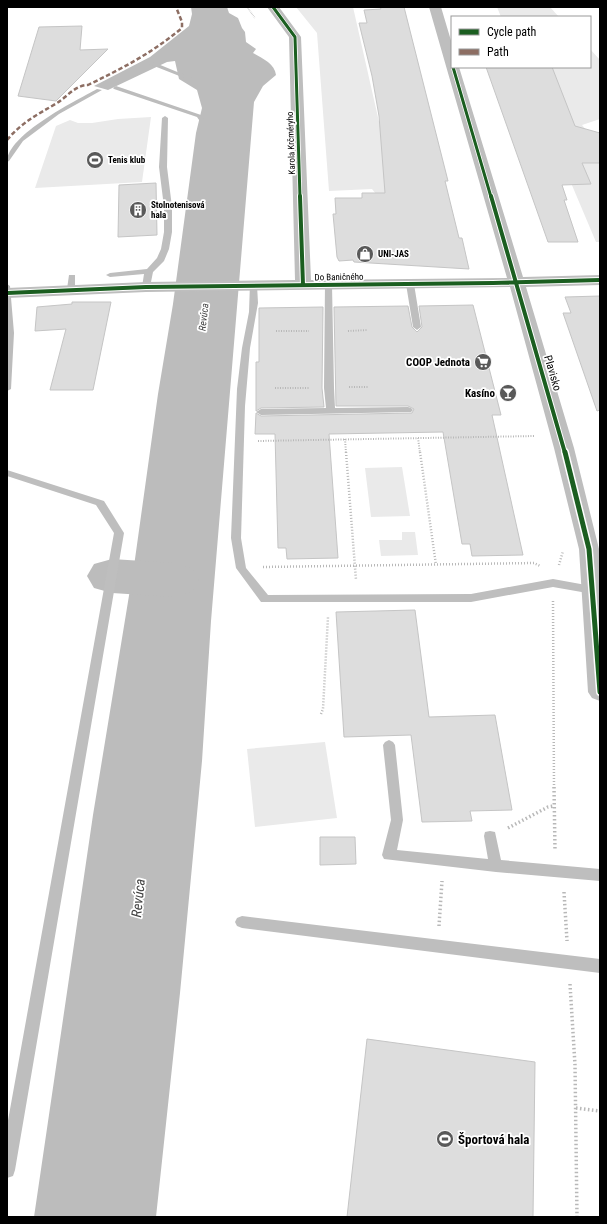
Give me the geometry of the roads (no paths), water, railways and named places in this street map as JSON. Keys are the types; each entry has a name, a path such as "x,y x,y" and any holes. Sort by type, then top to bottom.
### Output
{"street":[{"name":"Karola Krčméryho","path":"273,7 295,37 303,285"},
{"path":"435,7 451,61"},
{"name":"Plavisko","path":"453,68 518,283 564,448 595,549 593,590 600,692"},
{"name":"Do Baničného","path":"7,294 71,283 147,279 167,287 518,283 600,280"}],"lane":[{"path":"110,274 147,279 161,259 165,249 168,232 168,213 163,167 166,118"},
{"path":"410,284 417,327"},
{"path":"249,285 255,292 254,308 245,356 240,441 237,547 242,570 254,583 265,599 353,600 471,598 553,583 593,590"},
{"path":"328,285 329,388 332,411"},
{"path":"261,412 408,410"},
{"path":"7,473 100,503 119,533 7,1170"},
{"path":"389,745 397,820 389,855 600,875"},
{"path":"490,836 496,866"},
{"path":"242,922 600,966"}],"water":[{"path":"191,7 227,7 229,13 238,18 245,32 246,42 256,49 253,53 271,65 276,75 263,86 254,102 211,621 202,761 180,993 156,1217 34,1217 93,815 135,559 158,394 173,304 196,133 202,108 197,90 179,79 175,61 167,62 108,90 94,86 150,57 189,26 192,14"}],"waterway":[{"path":"151,63 189,78"},
{"path":"116,88 199,116 206,126"},
{"name":"Revúca","path":"7,160 21,140 57,113 99,90"},
{"name":"Revúca","path":"7,286 11,333 7,389"},
{"name":"Revúca","path":"112,576 174,580"}],"place":[{"name":"Tenis klub","path":"95,160"},
{"name":"Stolnotenisová hala","path":"138,210"},
{"name":"UNI-JAS","path":"365,254"},
{"name":"COOP Jednota","path":"483,362"},
{"name":"Kasíno","path":"508,393"},
{"name":"Športová hala","path":"445,1139"}]}
